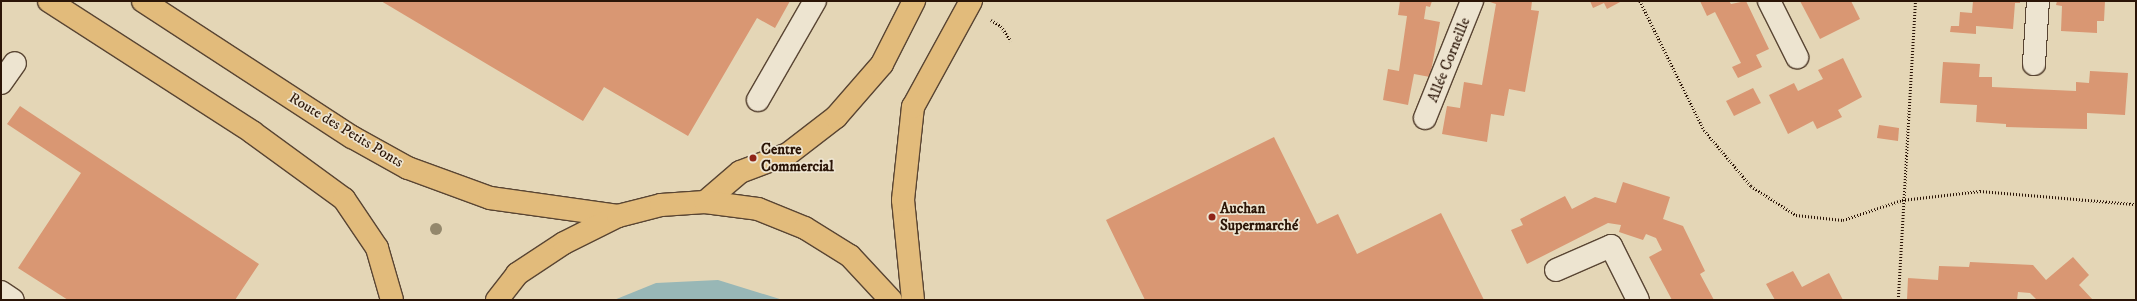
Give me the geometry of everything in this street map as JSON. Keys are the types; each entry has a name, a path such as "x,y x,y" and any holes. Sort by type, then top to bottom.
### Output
{"main road":[{"path":"49,1 252,132 344,199 377,248 392,300"},
{"name":"Route des Petits Ponts","path":"143,1 352,137 408,168 490,198 618,216"},
{"path":"705,202 740,172 788,154 836,117 882,64 914,1"},
{"path":"913,300 903,200 913,107 971,1"},
{"path":"497,300 517,274 564,243 618,216 661,205 705,202 758,209 805,228 850,256 891,300"}],"street":[{"path":"758,100 815,1"},
{"name":"Allée Corneille","path":"1425,118 1472,1"},
{"path":"1769,1 1797,57"},
{"path":"2034,64 2038,1"},
{"path":"1,83 14,63"},
{"path":"1556,270 1611,246 1638,300"},
{"path":"1,292 13,300"}],"path":[{"path":"1640,1 1704,130 1751,186 1796,215 1843,220 1902,200 1980,191 2136,204"},
{"path":"1898,300 1902,200 1915,1"}],"water":[{"path":"718,280 783,300 614,300 656,283"}],"building":[{"path":"381,1 790,1 775,28 757,18 688,136 604,87 583,121"},
{"path":"1400,1 1432,1 1430,7 1426,6 1424,19 1440,22 1430,77 1414,74 1408,105 1383,100 1388,69 1399,71 1407,16 1398,15"},
{"path":"1487,1 1532,1 1531,10 1539,11 1525,92 1509,89 1504,116 1491,114 1487,142 1442,134 1447,106 1460,108 1464,82 1482,85 1496,4"},
{"path":"1590,1 1622,1 1607,9 1604,3 1593,8"},
{"path":"1700,1 1729,1 1731,4 1746,1 1769,49 1756,55 1762,67 1738,78 1732,67 1741,63 1715,12 1707,16"},
{"path":"1800,1 1851,1 1860,19 1820,39"},
{"path":"1973,1 2020,1 2020,3 2015,3 2013,29 1976,26 1976,34 1950,32 1951,26 1959,26 1960,12 1972,13"},
{"path":"2057,1 2105,1 2104,21 2097,21 2097,33 2061,31 2062,6 2056,5"},
{"path":"1843,58 1862,97 1838,110 1842,117 1817,129 1813,121 1788,134 1769,95 1794,83 1798,91 1823,79 1818,70"},
{"path":"1943,62 1980,64 1979,77 1992,77 1992,87 2076,91 2076,82 2089,83 2090,71 2128,73 2125,115 2087,113 2087,129 2006,127 2006,124 1976,122 1977,105 1940,103"},
{"path":"1753,88 1761,103 1734,116 1726,101"},
{"path":"20,106 259,264 235,300 68,300 18,268 81,173 7,124"},
{"path":"1879,125 1899,128 1898,141 1877,138"},
{"name":"Auchan Supermarché","path":"1274,137 1317,224 1338,214 1357,254 1441,213 1484,300 1145,300 1106,220"},
{"path":"1623,182 1670,197 1663,219 1683,226 1705,271 1700,274 1714,300 1672,300 1649,257 1662,250 1656,238 1646,234 1643,240 1619,232 1621,225 1608,223 1527,264 1511,230 1523,225 1520,219 1565,196 1572,209 1595,197 1616,203"},
{"path":"2073,257 2089,275 2079,285 2093,300 2037,300 2030,293 2018,292 2017,300 1907,300 1908,278 1938,280 1939,266 1969,267 1970,262 2033,265 2046,280"},
{"path":"1793,271 1802,287 1829,273 1843,300 1775,300 1766,284"}],"place":[{"name":"Centre Commercial","path":"753,158"},
{"name":"Auchan Supermarché","path":"1212,217"}]}
